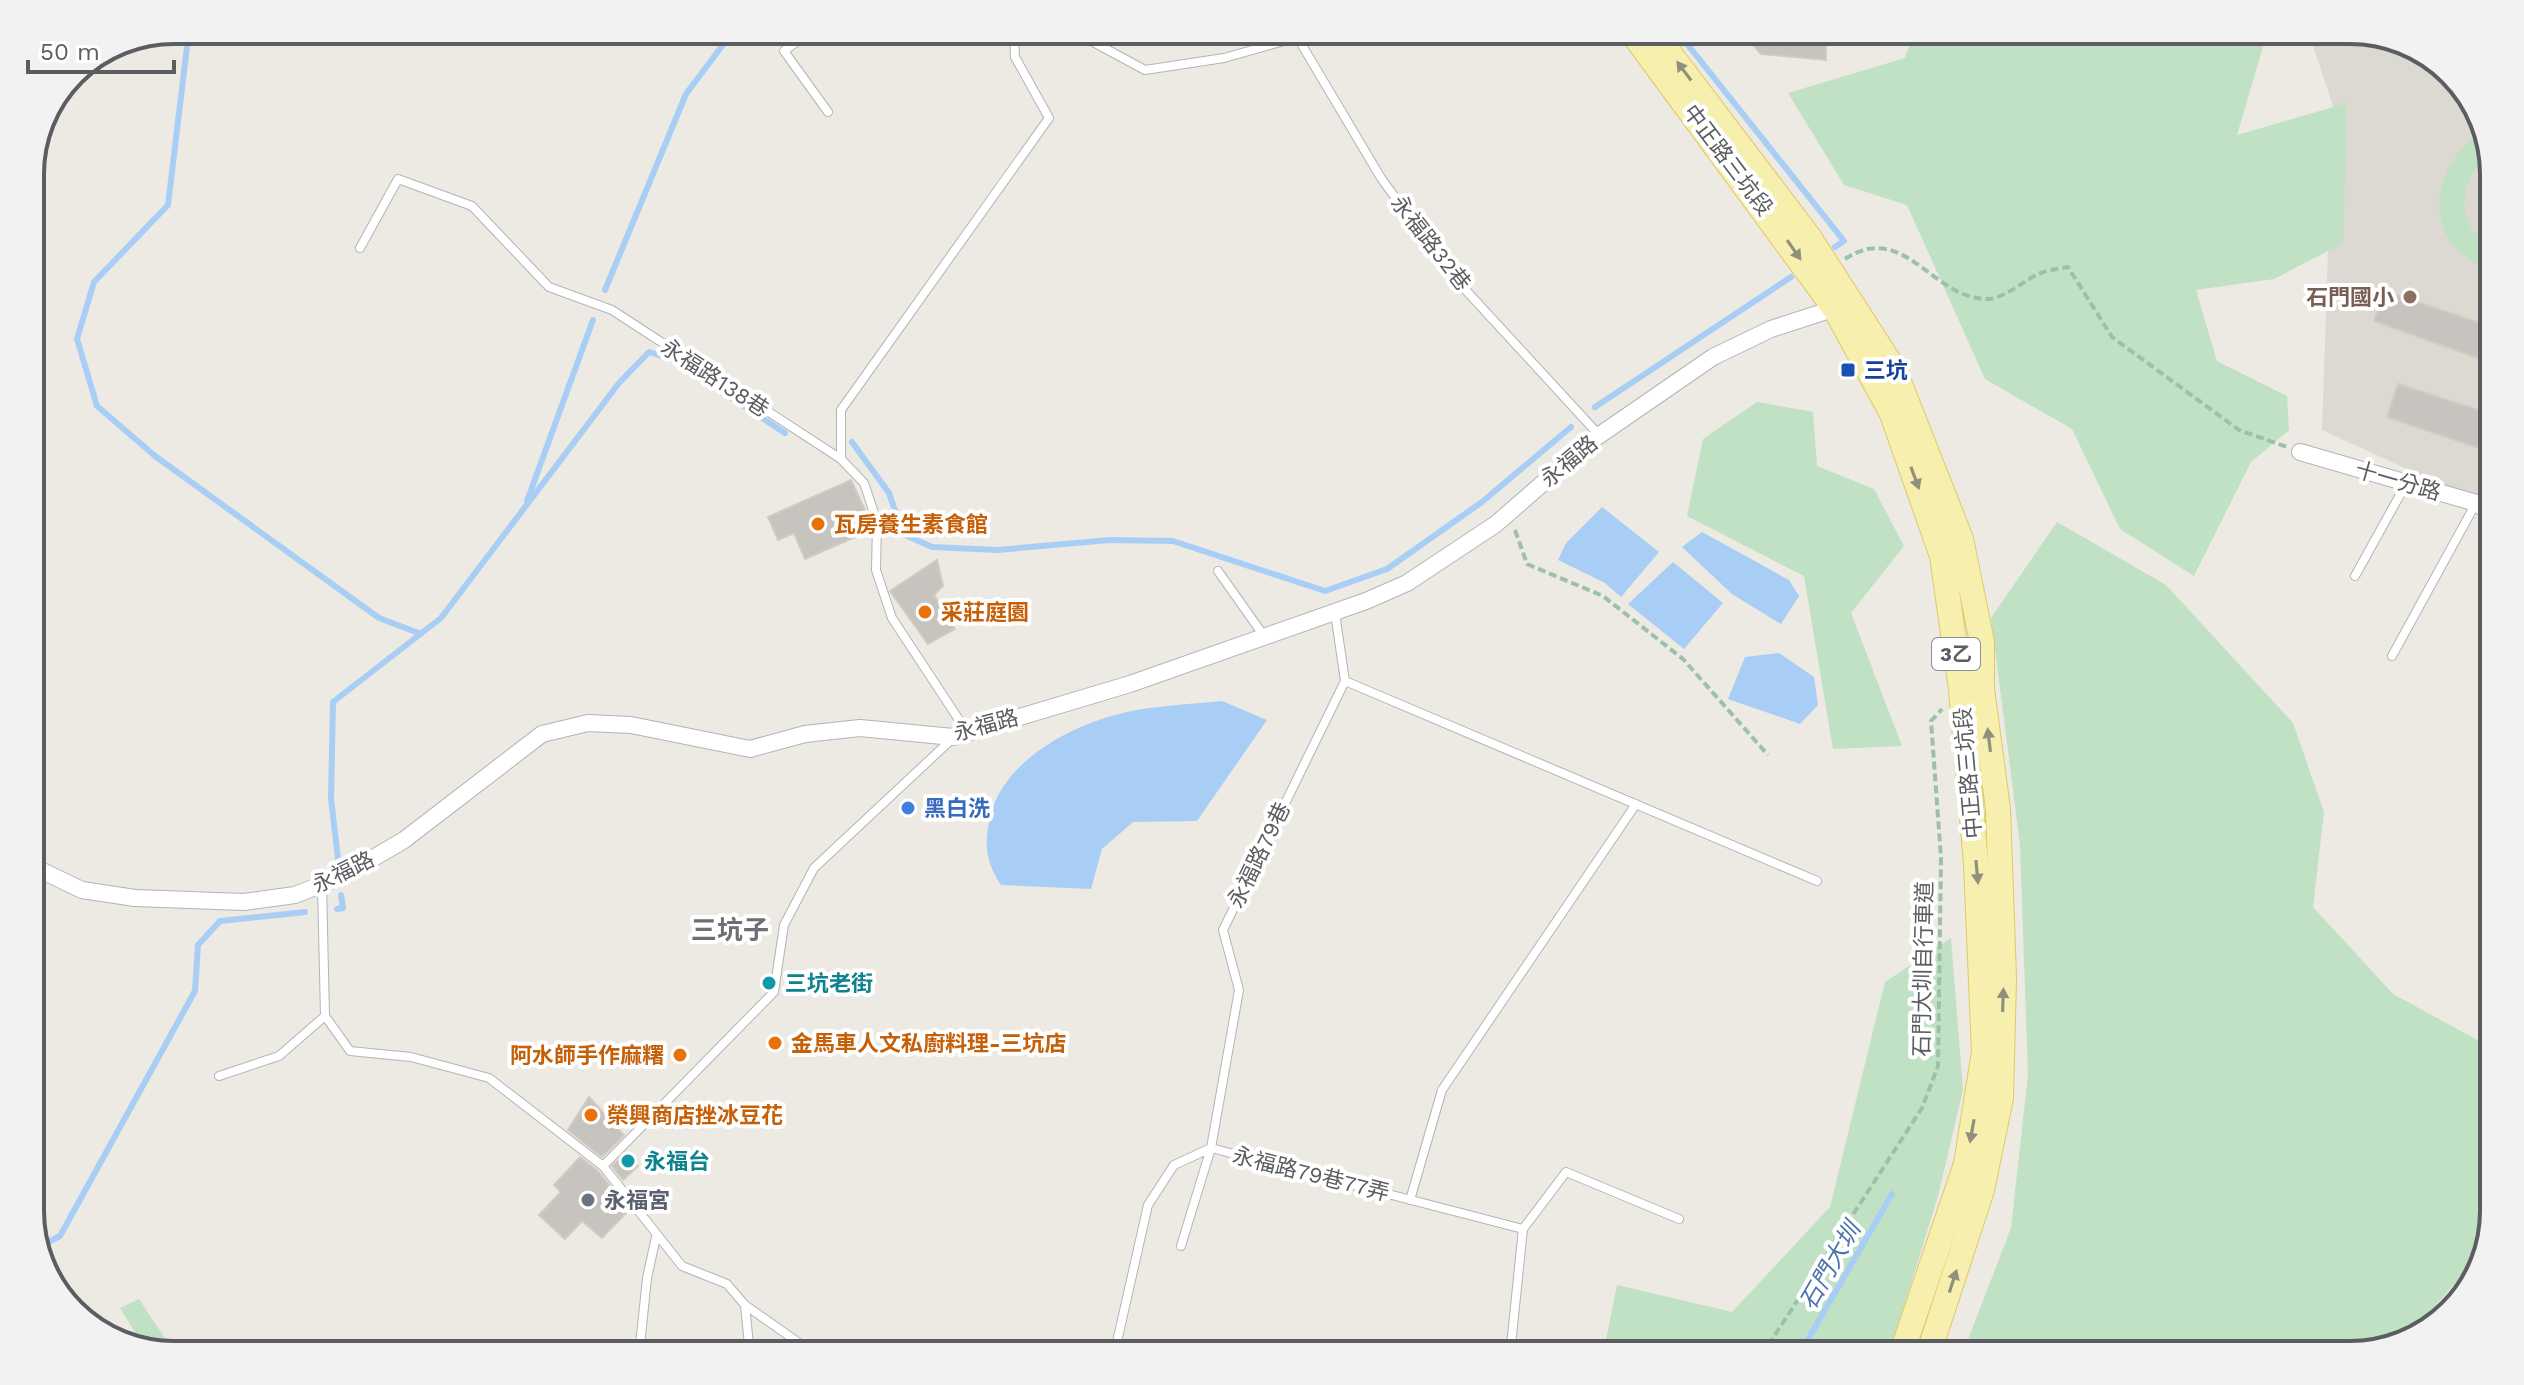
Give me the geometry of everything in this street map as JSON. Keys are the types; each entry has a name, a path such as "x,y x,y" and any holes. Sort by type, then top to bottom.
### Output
{"main road":[{"name":"中正路三坑段","path":"1641,44 1894,369 1961,539 1982,642 1982,689 1998,809 2004,978 2001,1098 1982,1190 1933,1341"},
{"name":"中正路三坑段","path":"1663,44 1809,237 1892,414 1942,556 1961,690 1982,931 1984,1052 1966,1164 1906,1341"}],"street":[{"name":"永福路","path":"44,872 82,890 135,898 244,902 295,895 343,876 404,840 542,734 588,723 631,725 750,749 805,734 860,728 960,734 1130,684 1335,612 1407,583 1509,513 1599,435 1713,357 1771,329 1843,306"},
{"name":"十一分路","path":"2300,452 2480,506"}],"lane":[{"path":"794,44 784,51 828,112"},
{"path":"841,459 841,410 1049,118 1015,57 1015,44"},
{"path":"1097,44 1145,70 1224,58 1263,44"},
{"name":"永福路32巷","path":"1304,44 1381,178 1450,273 1599,435"},
{"name":"永福路138巷","path":"360,248 398,179 472,206 549,287 612,310 841,459 864,483 877,522 876,570 892,618 960,734"},
{"path":"2355,576 2406,484"},
{"path":"2392,656 2476,503"},
{"path":"1218,571 1265,636"},
{"path":"1335,612 1345,681 1817,881"},
{"name":"永福路79巷","path":"1181,1246 1211,1148 1239,990 1223,930 1345,681"},
{"path":"603,1166 774,992 784,925 814,868 960,734"},
{"path":"1410,1200 1442,1090 1636,804"},
{"path":"322,884 325,1016 350,1051 411,1057 489,1078 603,1166 656,1237 682,1266 727,1284 745,1305 796,1341"},
{"path":"219,1076 279,1056 325,1016"},
{"name":"永福路79巷77弄","path":"1117,1341 1148,1205 1174,1165 1211,1148 1523,1229"},
{"path":"1511,1341 1523,1229 1566,1172 1679,1219"},
{"path":"640,1341 647,1278 656,1237"},
{"path":"745,1305 749,1341"}],"path":[{"path":"1860,250 1882,245 1925,268 1953,292 1991,299 2040,273 2068,267 2112,337 2239,430 2300,452"},
{"path":"1509,513 1527,564 1603,596 1683,659 1768,755"},
{"name":"石門大圳自行車道","path":"1771,1341 1922,1108 1938,1066 1941,858 1931,721 1961,690"}],"shaded area":[{"name":"石門國小","path":"2369,45 2415,61 2453,95 2473,132 2480,165 2480,503 2322,430 2333,106 2313,46"}],"green space":[{"path":"1910,44 2264,44 2237,135 2347,103 2343,243 2274,279 2196,290 2217,361 2287,396 2289,430 2251,462 2194,576 2120,529 2072,429 1985,379 1907,205 1844,185 1788,93 1905,58"},
{"path":"2475,137 2480,164 2471,175 2465,205 2471,228 2480,236 2480,266 2449,240 2442,225 2440,209 2440,194 2450,165"},
{"path":"1757,402 1813,412 1817,466 1874,489 1904,546 1851,613 1902,746 1833,749 1804,576 1687,516 1703,439"},
{"path":"2057,522 2166,585 2293,723 2324,812 2313,907 2393,994 2480,1041 2480,1211 2476,1245 2465,1273 2415,1324 2384,1337 2350,1341 1967,1341 2011,1228 2028,1075 2020,845 1991,618"},
{"path":"1951,938 1963,1090 1938,1196 1893,1341 1606,1341 1617,1285 1732,1312 1830,1207 1885,982"},
{"path":"139,1299 166,1341 137,1336 120,1308"}],"water":[{"path":"1602,507 1659,552 1621,597 1605,583 1558,560 1566,543"},
{"path":"1702,532 1789,580 1799,596 1781,624 1732,594 1682,547"},
{"path":"1673,562 1723,603 1684,649 1628,604"},
{"path":"1779,653 1814,677 1818,705 1800,724 1728,699 1745,657"},
{"path":"1222,701 1267,720 1197,821 1133,822 1102,849 1091,889 1001,885 988,855 989,822 996,800 1009,779 1025,762 1068,733 1114,715"}],"building":[{"path":"1752,44 1826,44 1826,60 1761,54"},
{"path":"2385,291 2480,323 2480,359 2374,321"},
{"path":"2398,384 2480,410 2480,448 2387,417"},
{"name":"瓦房養生素食館","path":"851,480 865,510 859,512 867,532 805,559 794,533 778,540 768,517"},
{"name":"采莊庭園","path":"937,560 943,586 934,595 955,629 928,644 890,591"},
{"name":"榮興商店挫冰豆花","path":"589,1097 624,1135 602,1157 568,1130"},
{"path":"626,1153 638,1166 623,1180 612,1166"},
{"name":"永福宮","path":"580,1157 598,1171 629,1210 602,1238 582,1221 565,1239 539,1215 561,1192 554,1185"}],"waterway":[{"path":"187,44 168,205 94,282 77,339 97,406 155,456 379,618 421,634"},
{"path":"605,290 686,94 724,44"},
{"path":"1687,44 1844,241 1835,247"},
{"path":"1595,407 1791,277"},
{"path":"527,501 593,320"},
{"path":"338,859 331,798 333,702 441,618 619,383 649,352 672,359 785,433"},
{"path":"852,442 889,493 903,534 932,547 997,550 1110,540 1173,541 1325,591 1387,569 1482,502 1571,427"},
{"path":"337,909 343,908 341,895"},
{"path":"48,1242 60,1236 195,991 198,945 220,921 305,912"},
{"name":"石門大圳","path":"1807,1341 1892,1194"}],"place":[{"name":"石門國小","path":"2410,297"},
{"name":"三坑","path":"1848,370"},
{"name":"瓦房養生素食館","path":"818,524"},
{"name":"采莊庭園","path":"925,612"},
{"name":"黑白洗","path":"908,808"},
{"name":"三坑老街","path":"769,983"},
{"name":"金馬車人文私廚料理-三坑店","path":"775,1043"},
{"name":"阿水師手作麻糬","path":"680,1055"},
{"name":"榮興商店挫冰豆花","path":"591,1115"},
{"name":"永福台","path":"628,1161"},
{"name":"永福宮","path":"588,1200"}],"district":[{"name":"三坑子","path":"730,930"}]}
